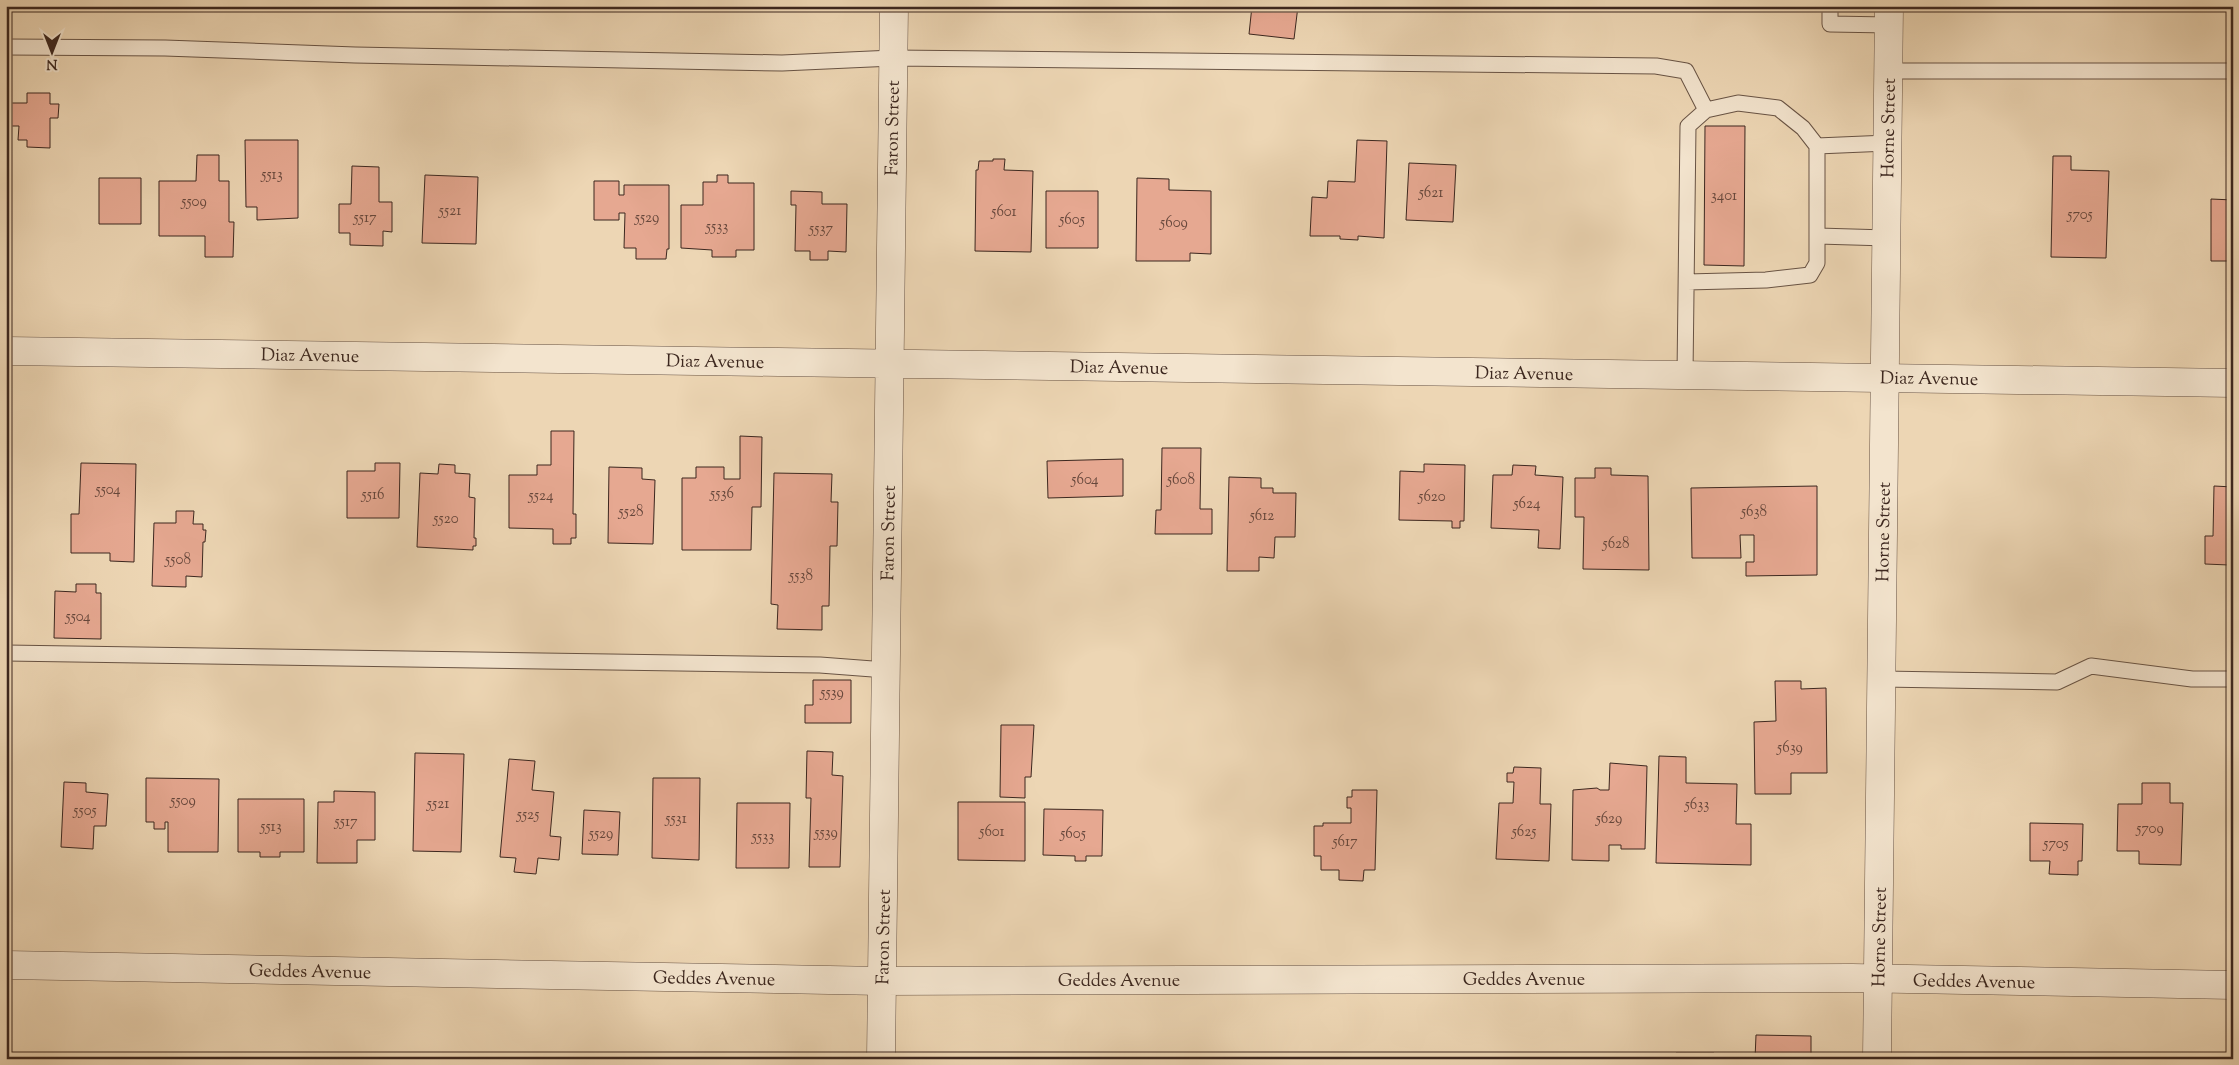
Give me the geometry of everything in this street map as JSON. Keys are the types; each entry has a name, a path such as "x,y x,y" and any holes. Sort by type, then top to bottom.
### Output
{"street":[{"name":"Faron Street","path":"881,1059 894,6"},
{"name":"Horne Street","path":"1878,1059 1889,16"},
{"name":"Diaz Avenue","path":"6,351 2233,383"},
{"name":"Geddes Avenue","path":"6,965 882,981 1878,980 2233,986"}],"lane":[{"path":"1830,6 1830,24 1889,16"},
{"path":"6,47 165,48 355,55 782,63 893,58 1656,66 1686,72 1706,110"},
{"path":"1889,71 2233,70"},
{"path":"1685,375 1688,126 1706,110 1738,103 1778,108 1803,128 1817,146 1817,262 1810,275 1766,280 1687,282"},
{"path":"1817,146 1888,143"},
{"path":"1818,236 1886,238"},
{"path":"6,653 820,665 886,670"},
{"path":"1882,679 2057,682 2091,666 2192,679 2233,679"}],"building":[{"path":"1252,6 1298,6 1294,39 1249,34"},
{"path":"27,93 50,93 50,104 59,104 58,118 50,118 50,148 27,147 27,140 18,140 19,126 7,126 7,103 27,103"},
{"path":"1705,126 1745,126 1744,266 1704,265"},
{"path":"245,140 298,140 298,218 257,220 257,207 246,207"},
{"path":"1357,140 1387,141 1384,238 1358,236 1358,240 1340,239 1340,236 1310,236 1312,197 1327,198 1328,181 1355,182"},
{"path":"197,155 219,155 219,181 229,181 229,222 234,222 233,257 205,257 205,236 159,236 159,181 196,181"},
{"path":"2053,156 2071,156 2071,170 2109,171 2106,258 2051,257"},
{"path":"993,159 1005,159 1004,170 1033,171 1031,252 975,251 976,170 978,170 979,161 993,161"},
{"path":"1409,163 1456,165 1453,222 1406,220"},
{"path":"352,166 379,167 379,202 392,202 392,232 383,231 383,246 350,245 350,233 339,233 339,204 351,204"},
{"path":"425,175 478,177 476,244 422,243"},
{"path":"717,175 728,175 728,183 754,183 754,250 736,250 736,257 712,257 712,250 681,248 681,205 703,205 703,182 717,182"},
{"path":"99,178 141,178 141,224 99,224"},
{"path":"1137,178 1169,179 1169,190 1211,191 1211,254 1190,253 1190,261 1136,261"},
{"path":"594,181 619,181 619,195 624,195 624,185 669,185 669,249 667,249 666,259 636,259 636,248 624,248 625,213 619,213 619,220 594,220"},
{"path":"791,191 822,192 822,204 847,204 846,252 828,251 828,260 810,260 810,251 795,251 796,205 791,205"},
{"path":"1046,191 1098,191 1098,248 1046,248"},
{"path":"2211,199 2233,200 2233,261 2211,261"},
{"path":"551,431 574,431 573,514 576,514 576,538 571,538 571,544 553,544 553,529 509,528 509,475 537,475 537,465 551,465"},
{"path":"740,436 762,437 761,507 752,507 751,550 682,550 682,478 696,478 696,467 724,467 724,479 740,479"},
{"path":"1162,448 1201,448 1200,509 1212,509 1212,534 1155,534 1156,510 1161,510"},
{"path":"1123,459 1123,496 1048,498 1047,461"},
{"path":"81,463 136,464 134,562 110,561 110,553 71,553 71,514 79,514"},
{"path":"375,463 400,463 399,518 347,518 347,471 375,471"},
{"path":"439,464 455,465 455,473 470,474 469,497 475,498 474,538 476,538 476,546 473,546 473,550 417,547 420,473 438,474"},
{"path":"1424,464 1465,465 1464,521 1460,521 1460,528 1452,528 1452,521 1399,520 1400,471 1424,472"},
{"path":"1513,465 1536,466 1535,475 1563,477 1560,549 1538,548 1539,530 1491,528 1493,475 1512,475"},
{"path":"609,467 642,468 642,479 655,480 653,544 608,543"},
{"path":"1595,468 1611,468 1611,475 1648,476 1649,570 1583,569 1584,517 1575,517 1575,478 1595,478"},
{"path":"774,473 832,474 831,502 838,502 837,546 830,546 829,606 822,606 822,630 777,629 778,605 771,604"},
{"path":"1229,477 1261,478 1261,488 1273,488 1273,493 1296,493 1295,537 1275,537 1274,558 1259,557 1259,571 1227,571"},
{"path":"1817,486 1817,575 1746,576 1746,562 1754,562 1754,535 1740,535 1741,558 1692,558 1691,488"},
{"path":"2214,486 2233,487 2233,575 2228,575 2229,565 2205,564 2205,536 2213,536"},
{"path":"176,511 194,511 193,524 203,524 203,530 206,530 205,542 203,542 202,577 186,576 186,587 152,586 154,523 176,523"},
{"path":"76,584 96,584 96,593 101,593 101,639 54,638 55,591 76,592"},
{"path":"813,680 851,680 851,723 805,723 805,705 813,705"},
{"path":"1775,681 1801,681 1801,689 1826,688 1827,773 1791,773 1791,794 1755,794 1754,722 1776,721"},
{"path":"1001,725 1034,725 1031,777 1025,777 1025,798 1000,797"},
{"path":"807,751 833,752 832,775 843,776 840,867 809,867 811,798 806,798"},
{"path":"415,753 464,754 461,852 413,851"},
{"path":"1659,756 1686,757 1686,783 1737,784 1736,824 1751,824 1751,865 1656,863"},
{"path":"509,759 535,761 532,790 554,792 550,836 561,837 559,860 538,858 536,874 514,872 516,858 500,857"},
{"path":"1610,763 1647,766 1645,849 1621,849 1621,845 1609,845 1609,861 1572,860 1573,790 1597,788 1609,790"},
{"path":"1514,767 1541,768 1540,804 1551,804 1549,861 1496,859 1499,803 1513,803 1514,782 1507,782 1507,773 1513,773"},
{"path":"146,778 219,779 218,852 168,852 168,822 165,822 165,829 154,829 154,822 146,822"},
{"path":"653,778 700,778 699,860 652,858"},
{"path":"64,782 86,783 86,792 108,794 106,826 94,826 93,849 61,847"},
{"path":"2142,783 2170,783 2170,803 2183,803 2181,865 2139,864 2139,851 2117,851 2118,804 2142,804"},
{"path":"1352,790 1377,790 1375,870 1364,870 1363,881 1339,880 1339,870 1321,870 1321,856 1314,856 1314,826 1323,826 1323,823 1351,823 1351,808 1347,808 1347,797 1352,797"},
{"path":"334,791 375,792 375,840 357,840 357,863 317,863 318,802 334,802"},
{"path":"238,799 304,799 304,852 280,852 280,857 260,857 260,852 238,852"},
{"path":"958,802 1025,802 1025,861 958,860"},
{"path":"737,803 790,803 789,868 736,868"},
{"path":"1044,809 1103,810 1102,856 1086,856 1086,861 1075,861 1075,856 1043,855"},
{"path":"584,810 620,812 618,855 582,854"},
{"path":"2030,823 2083,824 2082,861 2078,861 2078,875 2049,874 2050,861 2030,861"},
{"path":"1756,1035 1811,1036 1811,1059 1755,1059"},
{"path":"1676,1053 1714,1053 1713,1059 1676,1059"},
{"path":"1339,1055 1357,1056 1357,1059 1339,1059"}]}
